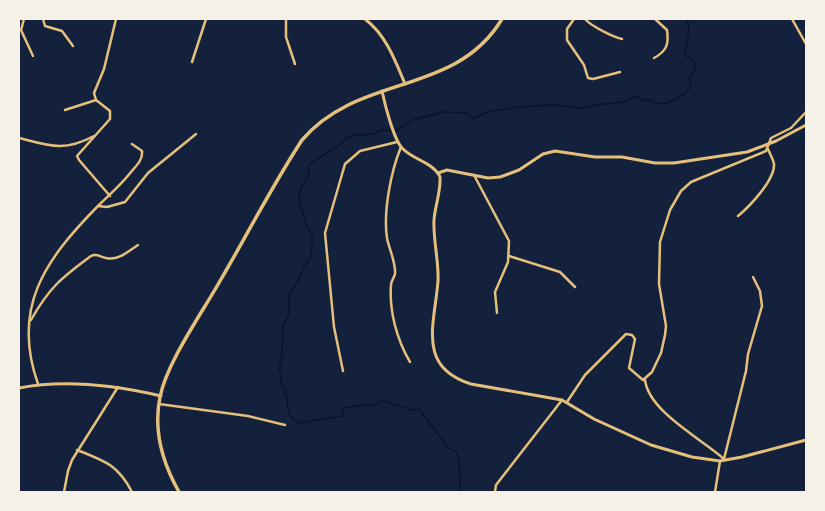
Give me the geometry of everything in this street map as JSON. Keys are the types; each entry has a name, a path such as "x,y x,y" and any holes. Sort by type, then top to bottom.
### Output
{"main road":[{"path":"179,492 167,469 160,445 158,417 159,404 170,369 302,140 317,124 339,109 360,99 443,70 462,61 481,47 502,19"}],"street":[{"path":"24,19 21,30 33,56"},
{"path":"43,19 45,26 62,31 72,46"},
{"path":"110,196 77,158 80,152 108,122 111,115 107,108 96,100 94,96 104,69 116,19"},
{"path":"192,62 206,19"},
{"path":"286,19 286,37 296,64"},
{"path":"365,19 379,32 385,41 405,84"},
{"path":"574,19 567,29 568,40 584,65 588,78 593,79 620,72"},
{"path":"585,19 596,28 622,39"},
{"path":"654,58 665,50 668,44 667,30 656,19"},
{"path":"792,19 806,44"},
{"path":"382,92 397,142 401,147 438,173 440,182 434,226 438,278 432,333 433,350 438,362 458,379 471,384 562,400 594,420 651,446 692,457 720,461 756,454 806,440"},
{"path":"65,110 96,100"},
{"path":"738,216 750,206 772,173 774,163 767,145 771,138 796,124 806,112"},
{"path":"438,173 447,170 488,178 500,177 519,170 543,154 555,152 595,157 622,157 665,164 735,155 767,145 806,125"},
{"path":"19,138 52,146 68,147 82,142 98,133"},
{"path":"98,206 107,207 125,202 148,173 196,134"},
{"path":"343,371 334,327 325,238 326,229 345,164 360,151 397,142"},
{"path":"38,384 29,354 30,322 34,296 44,271 68,239 98,206 126,179 142,157 142,151 132,144"},
{"path":"401,147 397,157 388,202 387,237 395,272 391,284 392,309 401,346 410,362"},
{"path":"645,380 650,375 661,353 665,335 666,326 659,284 660,242 670,210 681,192 691,182 768,149"},
{"path":"474,175 509,240 508,262 495,292 497,313"},
{"path":"30,322 55,284 91,256 97,254 106,258 116,258 138,245"},
{"path":"509,256 560,272 575,287"},
{"path":"724,459 746,371 748,354 762,306 760,291 753,277"},
{"path":"567,402 585,375 626,334 632,335 635,339 629,368 640,379 645,380"},
{"path":"645,380 649,394 676,423 724,459"},
{"path":"19,388 38,384 118,386 161,396"},
{"path":"64,492 69,467 77,450 115,394 118,386"},
{"path":"494,492 496,485 562,400"},
{"path":"159,404 248,416 285,425"},
{"path":"77,450 106,462 118,470 124,477 132,492"},
{"path":"715,492 720,461"}],"waterway":[{"path":"461,492 460,467 456,451 447,446 419,409 412,410 384,401 378,402 376,405 343,408 342,416 299,423 293,419 288,410 279,369 282,365 279,360 282,357 283,326 289,313 289,295 300,278 304,266 310,259 312,248 312,235 306,225 299,199 301,187 309,175 308,168 310,164 341,144 346,138 355,135 374,134 381,130 396,131 413,120 443,112 467,113 474,119 482,114 497,110 551,105 584,108 595,105 624,102 637,96 643,101 647,99 655,103 666,103 681,96 691,86 689,79 694,72 695,63 685,55 689,30 687,19"}]}
